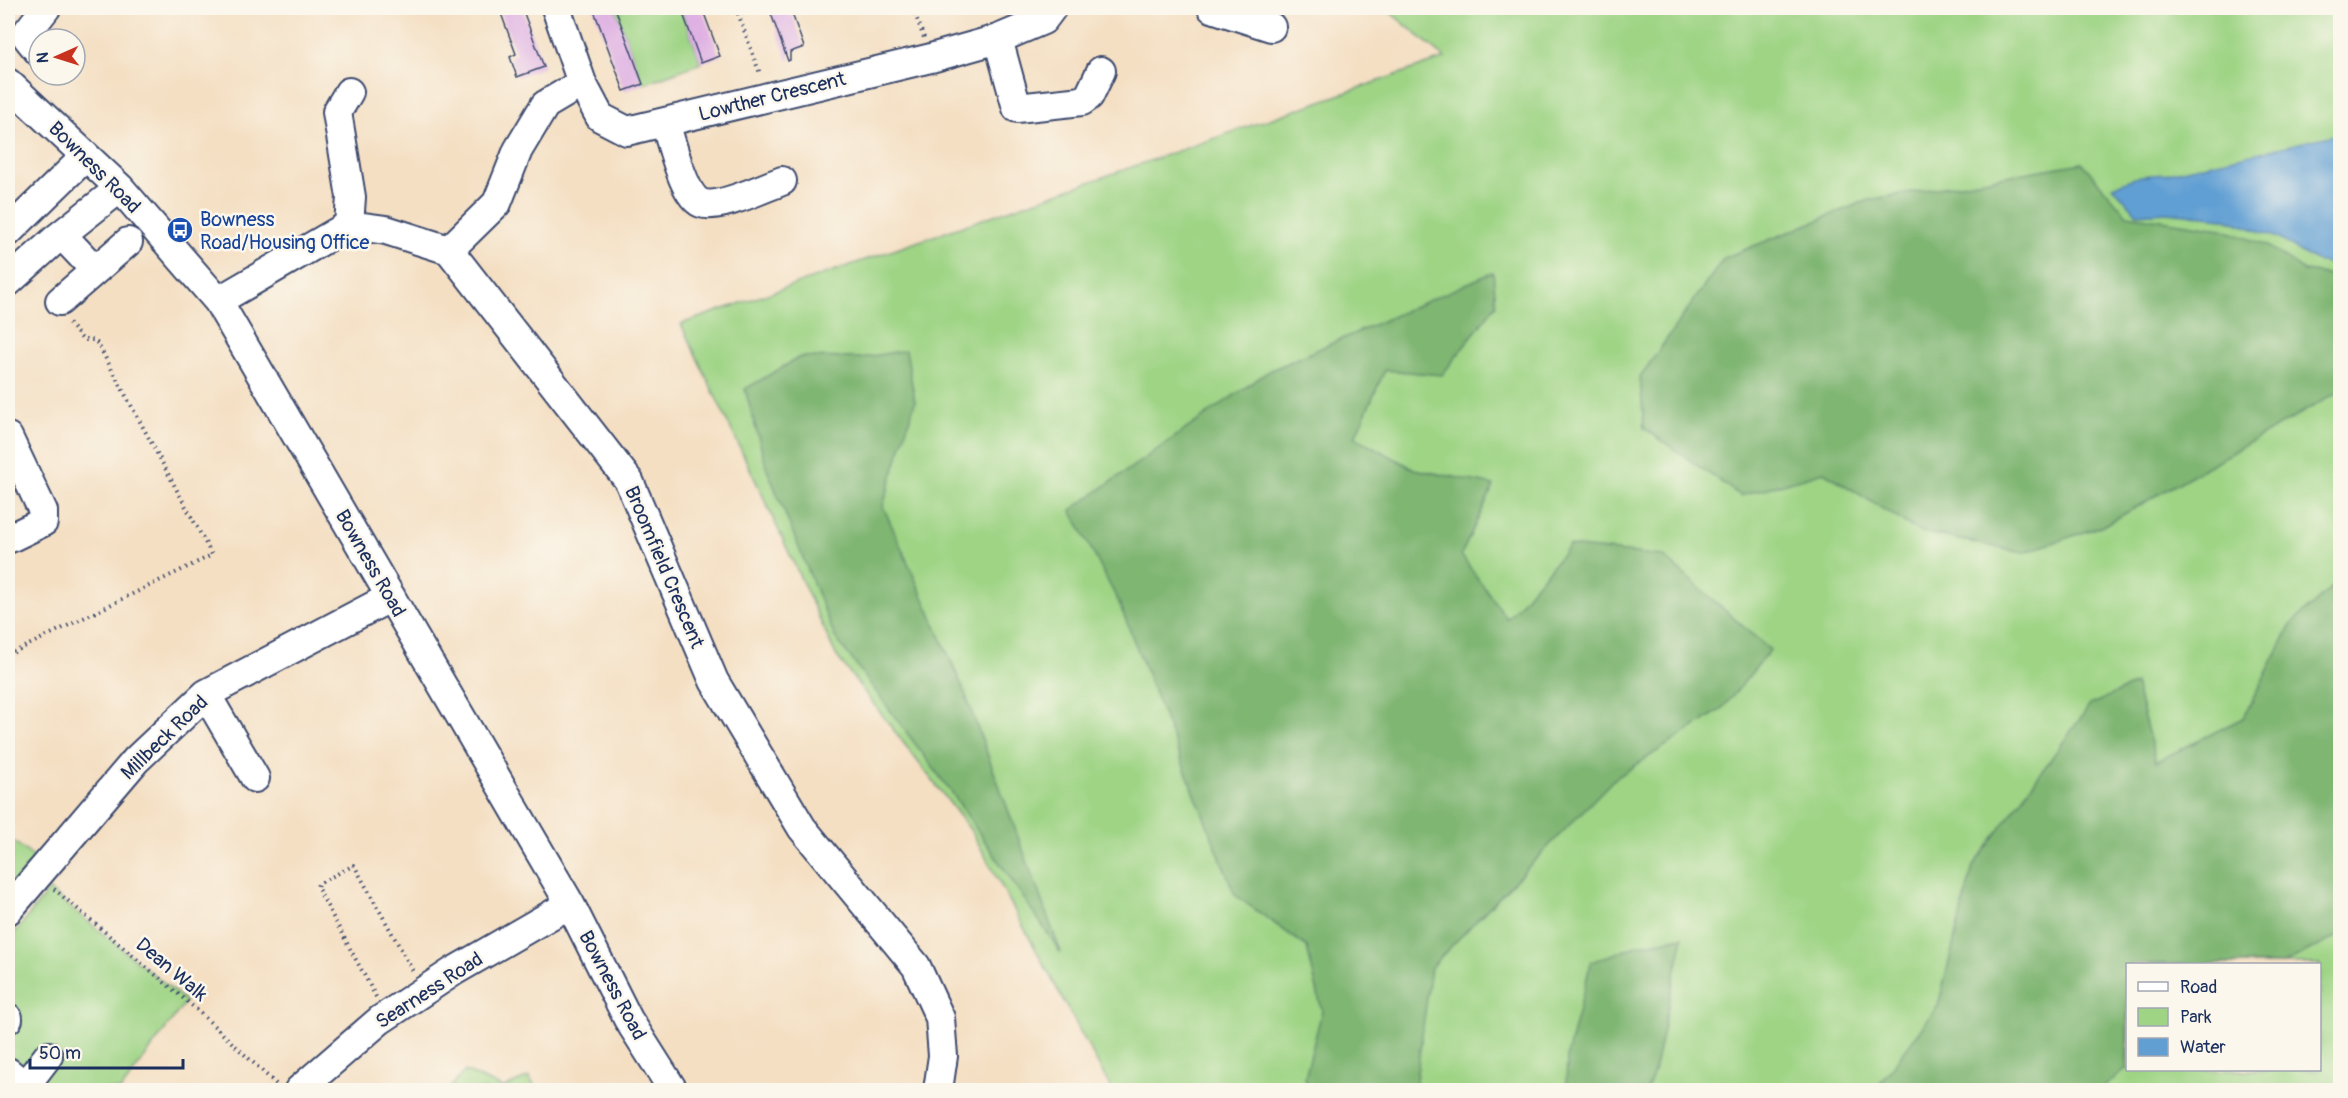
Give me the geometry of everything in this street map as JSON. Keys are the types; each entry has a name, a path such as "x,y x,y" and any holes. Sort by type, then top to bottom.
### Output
{"street":[{"path":"31,27 46,8"},
{"name":"Lowther Crescent","path":"556,8 582,83 600,117 627,131 931,58 998,39 1043,20 1052,8"},
{"path":"1212,8 1271,27"},
{"path":"998,39 1017,108 1082,101 1089,96 1101,71"},
{"path":"10,85 27,70"},
{"path":"218,301 349,225 386,230 449,250 497,203 518,150 545,105 582,83"},
{"name":"Bowness Road","path":"10,85 120,188 218,301 570,904 628,1019 673,1090"},
{"path":"349,92 338,112 351,197 349,225"},
{"path":"665,123 688,191 702,203 719,204 782,181"},
{"path":"8,232 86,156"},
{"path":"8,282 120,188"},
{"path":"62,235 94,269"},
{"path":"62,310 94,269 128,242"},
{"name":"Broomfield Crescent","path":"449,250 629,481 714,681 802,828 916,966 940,1018 943,1056 938,1090"},
{"path":"8,437 44,511 43,522 8,537"},
{"name":"Millbeck Road","path":"8,909 136,760 206,694 391,597"},
{"path":"206,694 255,778"},
{"name":"Searness Road","path":"299,1090 385,1016 454,971 570,904"},
{"path":"8,1072 25,1086 48,1056"}],"path":[{"path":"735,8 768,96"},
{"path":"913,8 931,58"},
{"path":"8,655 212,555 98,344 94,340 83,340 62,310"},
{"path":"385,1016 317,887 318,884 354,865 424,991"},
{"name":"Dean Walk","path":"37,874 196,1009 284,1090"}],"green space":[{"path":"615,8 681,8 701,63 643,84"},
{"path":"1385,8 2340,8 2340,1090 1112,1090 972,832 836,655 681,324 1445,58"},
{"path":"2082,163 2127,215 2221,229 2266,245 2304,271 2340,276 2340,391 2105,525 2023,553 1918,531 1824,472 1741,496 1644,428 1640,377 1724,258 1868,200"},
{"path":"1493,272 1496,305 1442,375 1385,370 1355,437 1414,469 1494,485 1461,555 1507,619 1569,546 1663,556 1770,650 1722,709 1613,780 1431,967 1416,1081 1417,1090 1309,1090 1305,1078 1322,1011 1307,947 1235,895 1119,603 1071,510 1269,371"},
{"path":"906,350 915,402 883,506 963,688 1061,953 952,793 835,637 767,469 745,389 800,357 861,358"},
{"path":"2340,580 2340,935 2286,963 2126,963 2126,1070 2100,1090 1875,1090 1938,1006 1973,866 2090,705 2135,684 2156,762 2243,718 2292,623"},
{"path":"8,837 35,858 9,889 8,888"},
{"path":"49,890 186,1001 121,1090 8,1090 8,941"},
{"path":"1683,937 1654,1072 1647,1090 1566,1090 1567,1056 1591,962 1639,945"},
{"path":"465,1071 503,1088 529,1077 537,1090 448,1090"}],"water":[{"path":"2340,135 2340,265 2315,261 2278,238 2223,218 2166,212 2137,214 2113,186 2140,176 2165,174"}],"building":[{"path":"499,8 522,8 544,67 517,77 510,57 516,54"},
{"path":"593,8 615,8 643,84 624,91"},
{"path":"681,8 702,8 720,56 701,63"},
{"path":"769,8 790,8 804,47 790,52 788,61"}],"place":[{"name":"Bowness Road/Housing Office","path":"180,230"}]}
